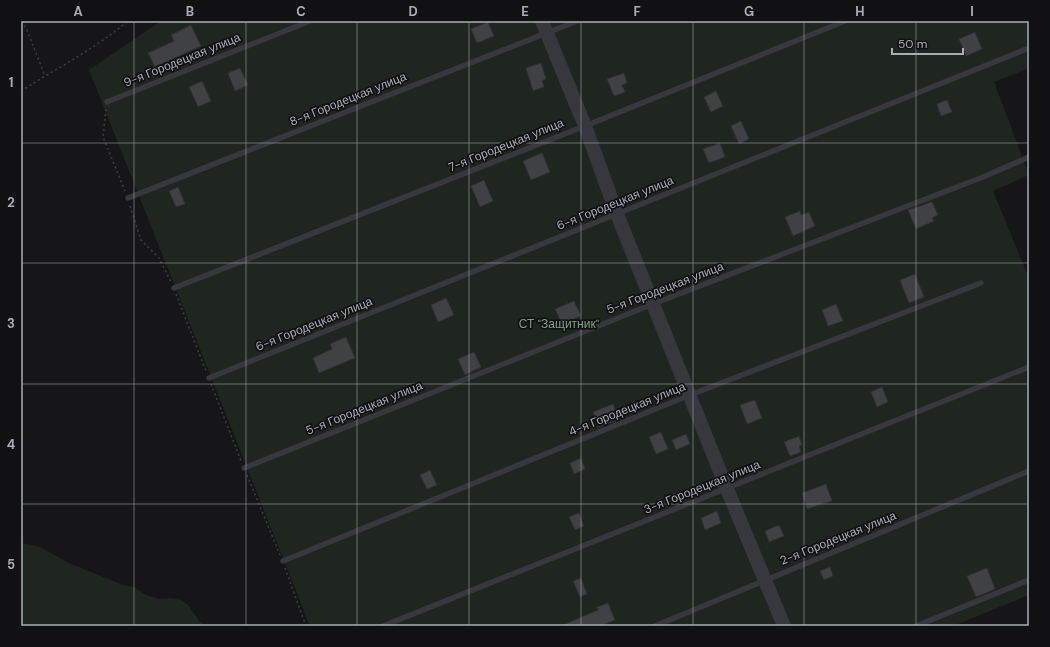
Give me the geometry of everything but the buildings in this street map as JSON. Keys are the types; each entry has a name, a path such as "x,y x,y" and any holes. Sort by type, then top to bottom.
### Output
{"street":[{"path":"545,27 585,126 617,214 727,489 784,626"}],"lane":[{"name":"9-я Городецкая улица","path":"107,102 310,21"},
{"name":"8-я Городецкая улица","path":"128,198 545,27 577,21"},
{"name":"7-я Городецкая улица","path":"174,288 585,126 845,21"},
{"name":"6-я Городецкая улица","path":"209,378 1029,48"},
{"name":"5-я Городецкая улица","path":"244,468 653,304 1029,157"},
{"name":"4-я Городецкая улица","path":"283,561 690,395 981,283"},
{"name":"3-я Городецкая улица","path":"383,626 1029,367"},
{"name":"2-я Городецкая улица","path":"655,626 1029,471"},
{"path":"916,626 1029,580"}],"path":[{"path":"22,21 45,76"},
{"path":"21,91 79,56 115,32 128,21"},
{"path":"107,102 103,136 128,198 141,240 159,258 174,288 244,468 283,561 306,626"}],"green space":[{"name":"СТ \"Защитник\"","path":"161,21 1029,21 1029,68 994,82 1029,175 993,191 1029,278 1029,595 953,626 310,626 89,70"},
{"path":"21,543 38,546 71,564 123,585 134,587 146,595 158,599 171,598 181,600 188,605 200,622 207,626 33,626 21,624"}]}
